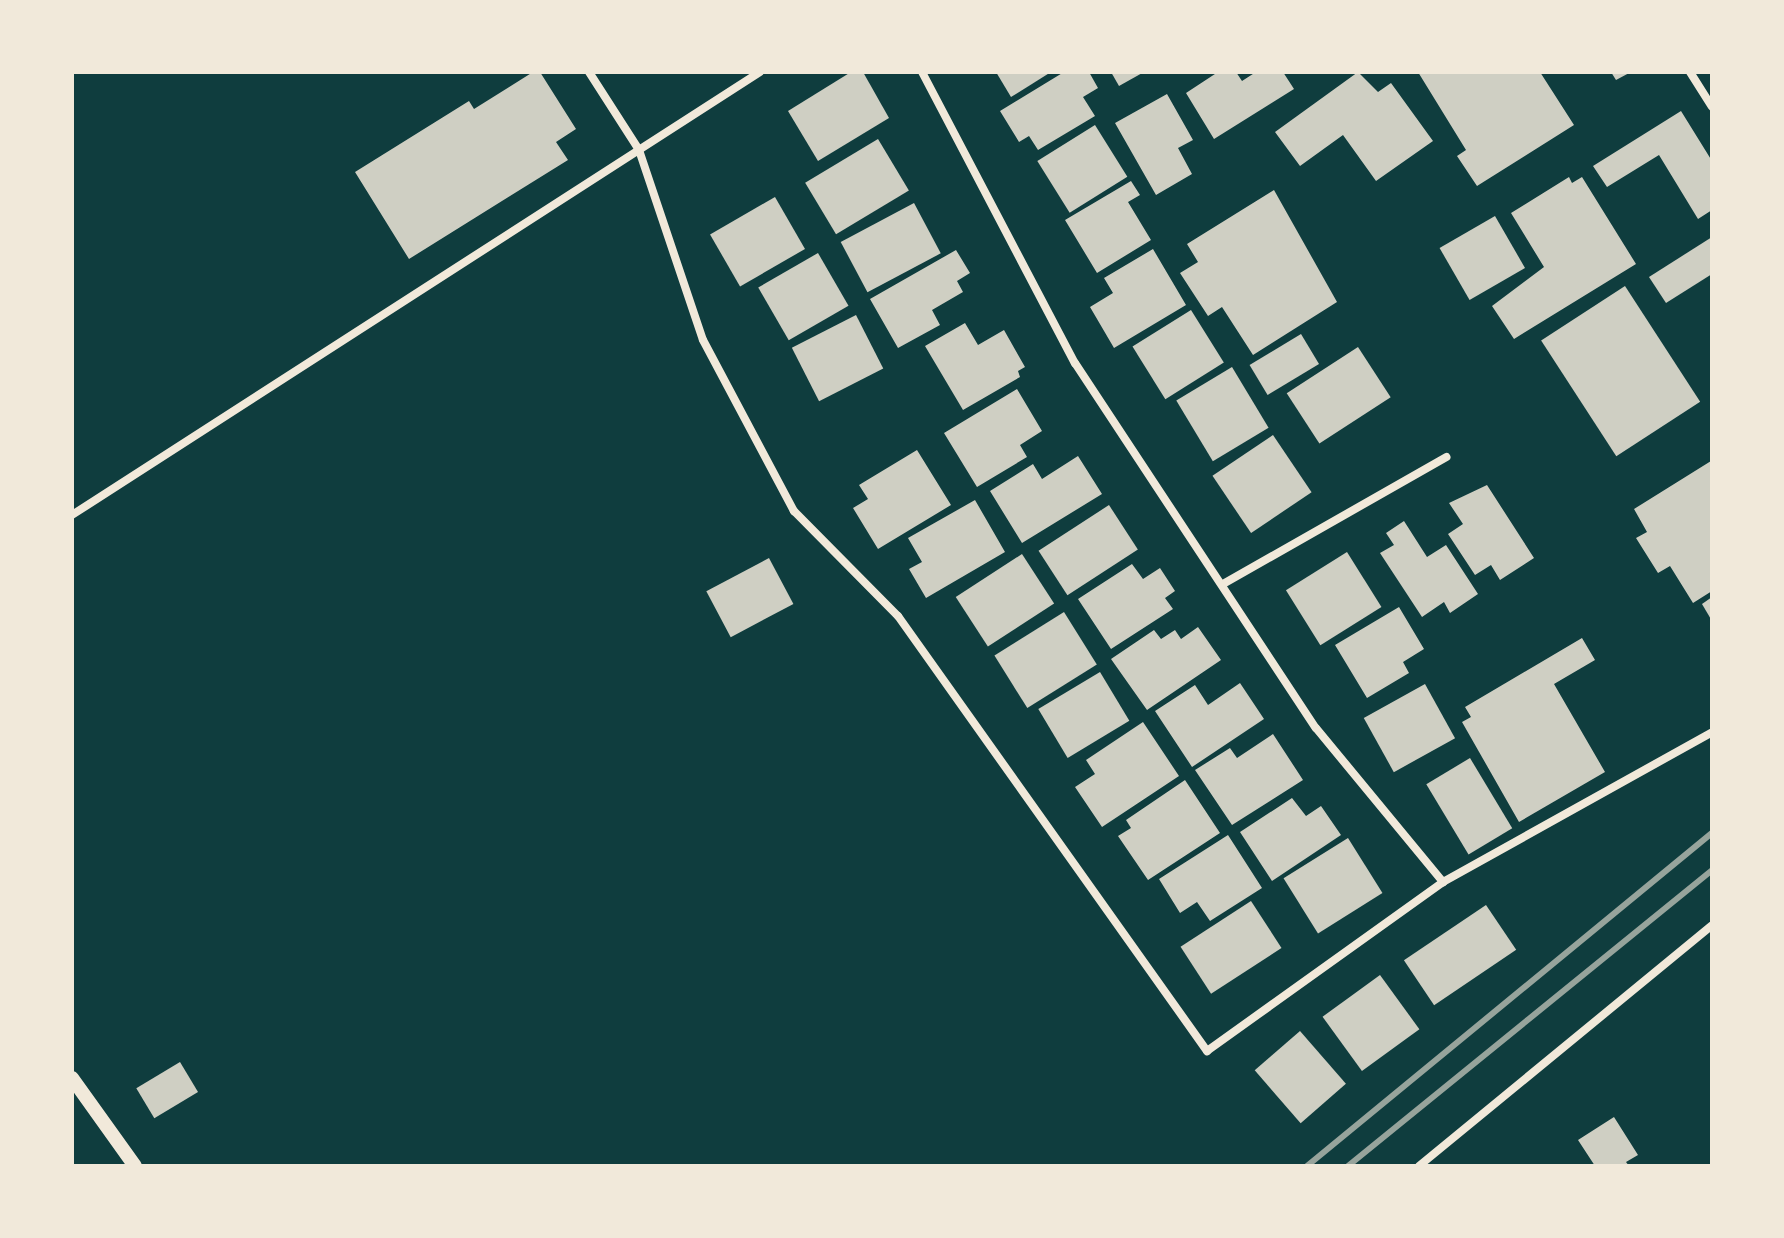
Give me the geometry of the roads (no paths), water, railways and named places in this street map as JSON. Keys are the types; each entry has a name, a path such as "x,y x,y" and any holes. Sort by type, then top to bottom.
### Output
{"street":[{"path":"589,72 639,150 703,340 794,511 898,616 1207,1051 1443,882 1712,732"},
{"path":"72,515 760,72"},
{"path":"922,72 1075,363 1316,728 1443,882"},
{"path":"1690,72 1712,107"},
{"path":"1223,584 1447,457"},
{"path":"1419,1166 1712,925"},
{"path":"72,1078 135,1166"}],"railway":[{"path":"1307,1166 1712,833"},
{"path":"1348,1166 1712,870"}]}
